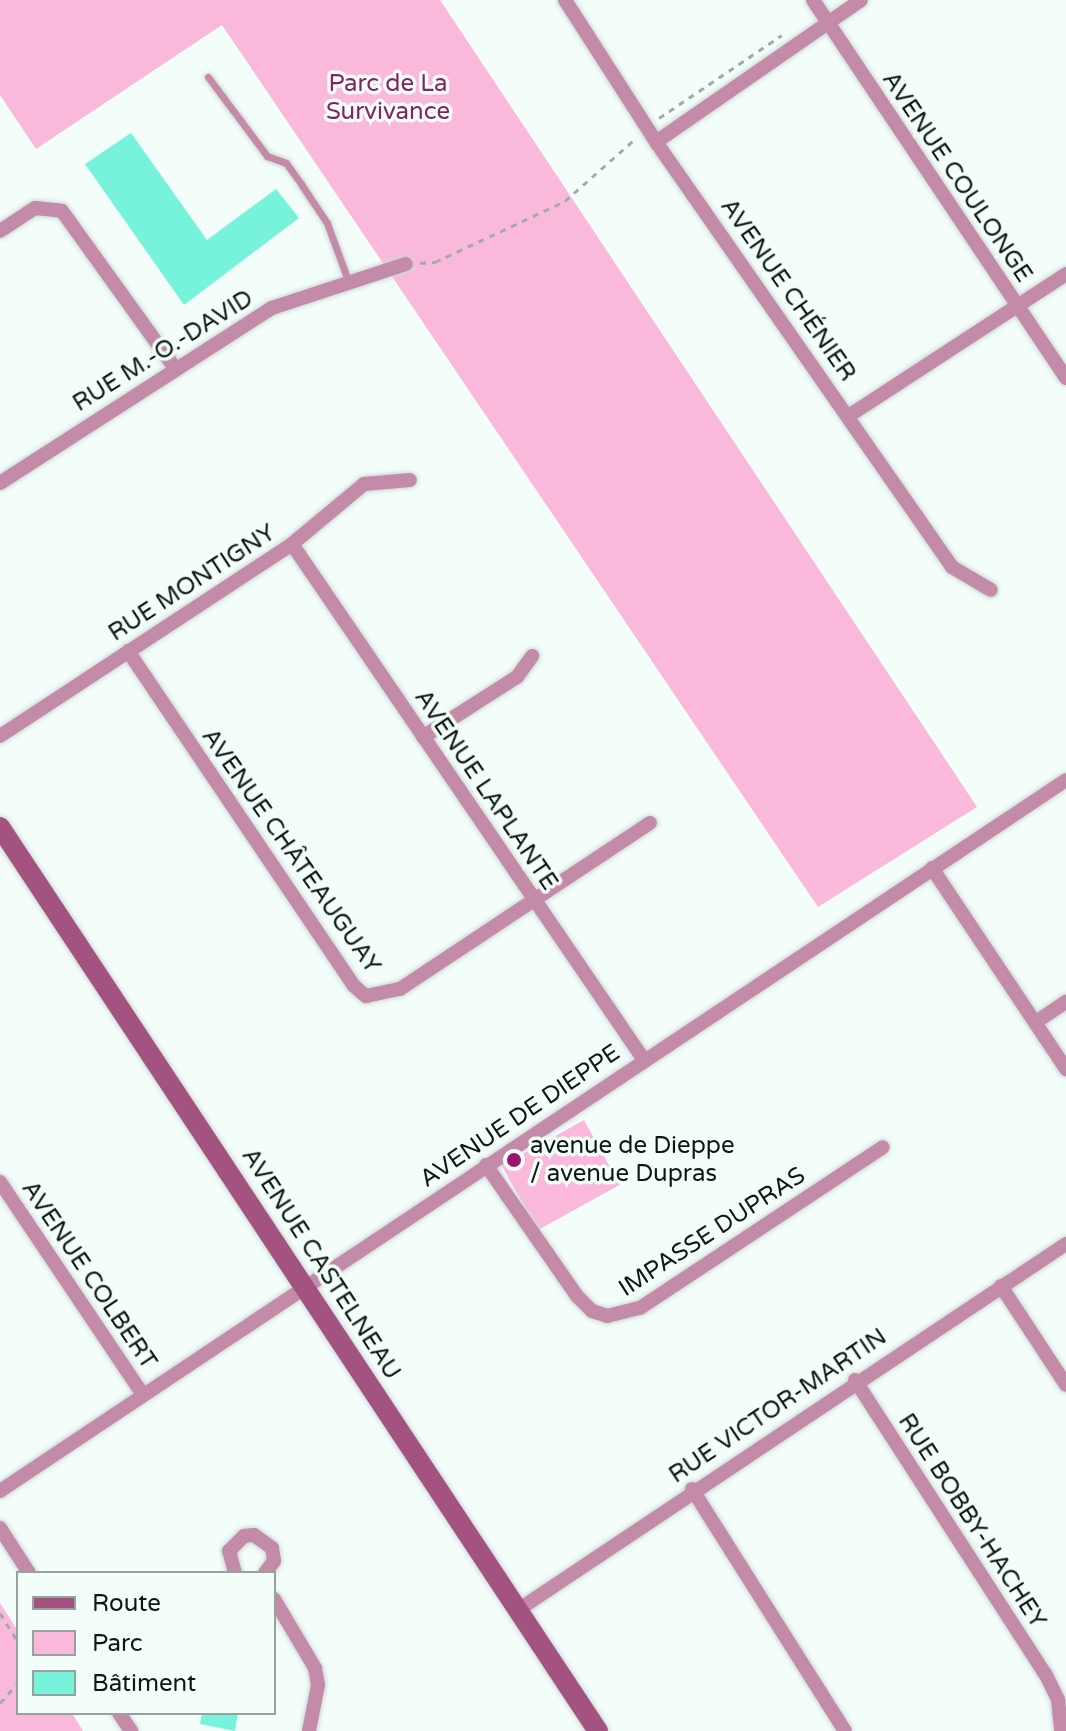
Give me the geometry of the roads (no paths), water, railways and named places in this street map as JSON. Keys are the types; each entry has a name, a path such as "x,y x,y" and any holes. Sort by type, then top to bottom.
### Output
{"street":[{"name":"AVENUE CHÉNIER","path":"565,0 656,142 850,415 952,567 991,590"},
{"name":"AVENUE COULONGE","path":"813,0 1066,378"},
{"path":"656,142 861,0"},
{"path":"0,231 35,208 62,211 174,367"},
{"name":"RUE M.-O.-DAVID","path":"0,483 174,367 272,308 406,264"},
{"path":"850,415 1066,274"},
{"name":"RUE MONTIGNY","path":"0,736 292,544 364,484 410,480"},
{"name":"AVENUE LAPLANTE","path":"292,544 644,1060"},
{"name":"AVENUE CHÂTEAUGUAY","path":"128,651 354,986 366,996 400,989 650,823"},
{"path":"423,737 517,677 532,656"},
{"name":"AVENUE DE DIEPPE","path":"0,1491 142,1393 1066,780"},
{"name":"AVENUE CASTELNEAU","path":"0,827 598,1731"},
{"path":"932,868 1066,1069"},
{"path":"1036,1022 1066,1002"},
{"name":"IMPASSE DUPRAS","path":"486,1165 577,1296 592,1311 607,1316 640,1308 883,1147"},
{"name":"AVENUE COLBERT","path":"0,1182 142,1393"},
{"name":"RUE VICTOR-MARTIN","path":"518,1610 855,1380 1066,1244"},
{"path":"1001,1286 1066,1385"},
{"name":"RUE BOBBY-HACHEY","path":"855,1380 1046,1675 1058,1700 1061,1731"},
{"path":"692,1489 845,1731"},
{"path":"0,1528 28,1571"},
{"path":"234,1571 229,1551 244,1536 254,1535 272,1548 274,1561 266,1571"},
{"path":"276,1602 315,1668 318,1685 309,1731"}],"lane":[{"path":"208,77 267,156 286,163 301,184 327,223 349,283"}],"place":[{"name":"avenue de Dieppe / avenue Dupras","path":"514,1160"}],"park label":[{"name":"Parc de La Survivance","path":"388,98"}]}
